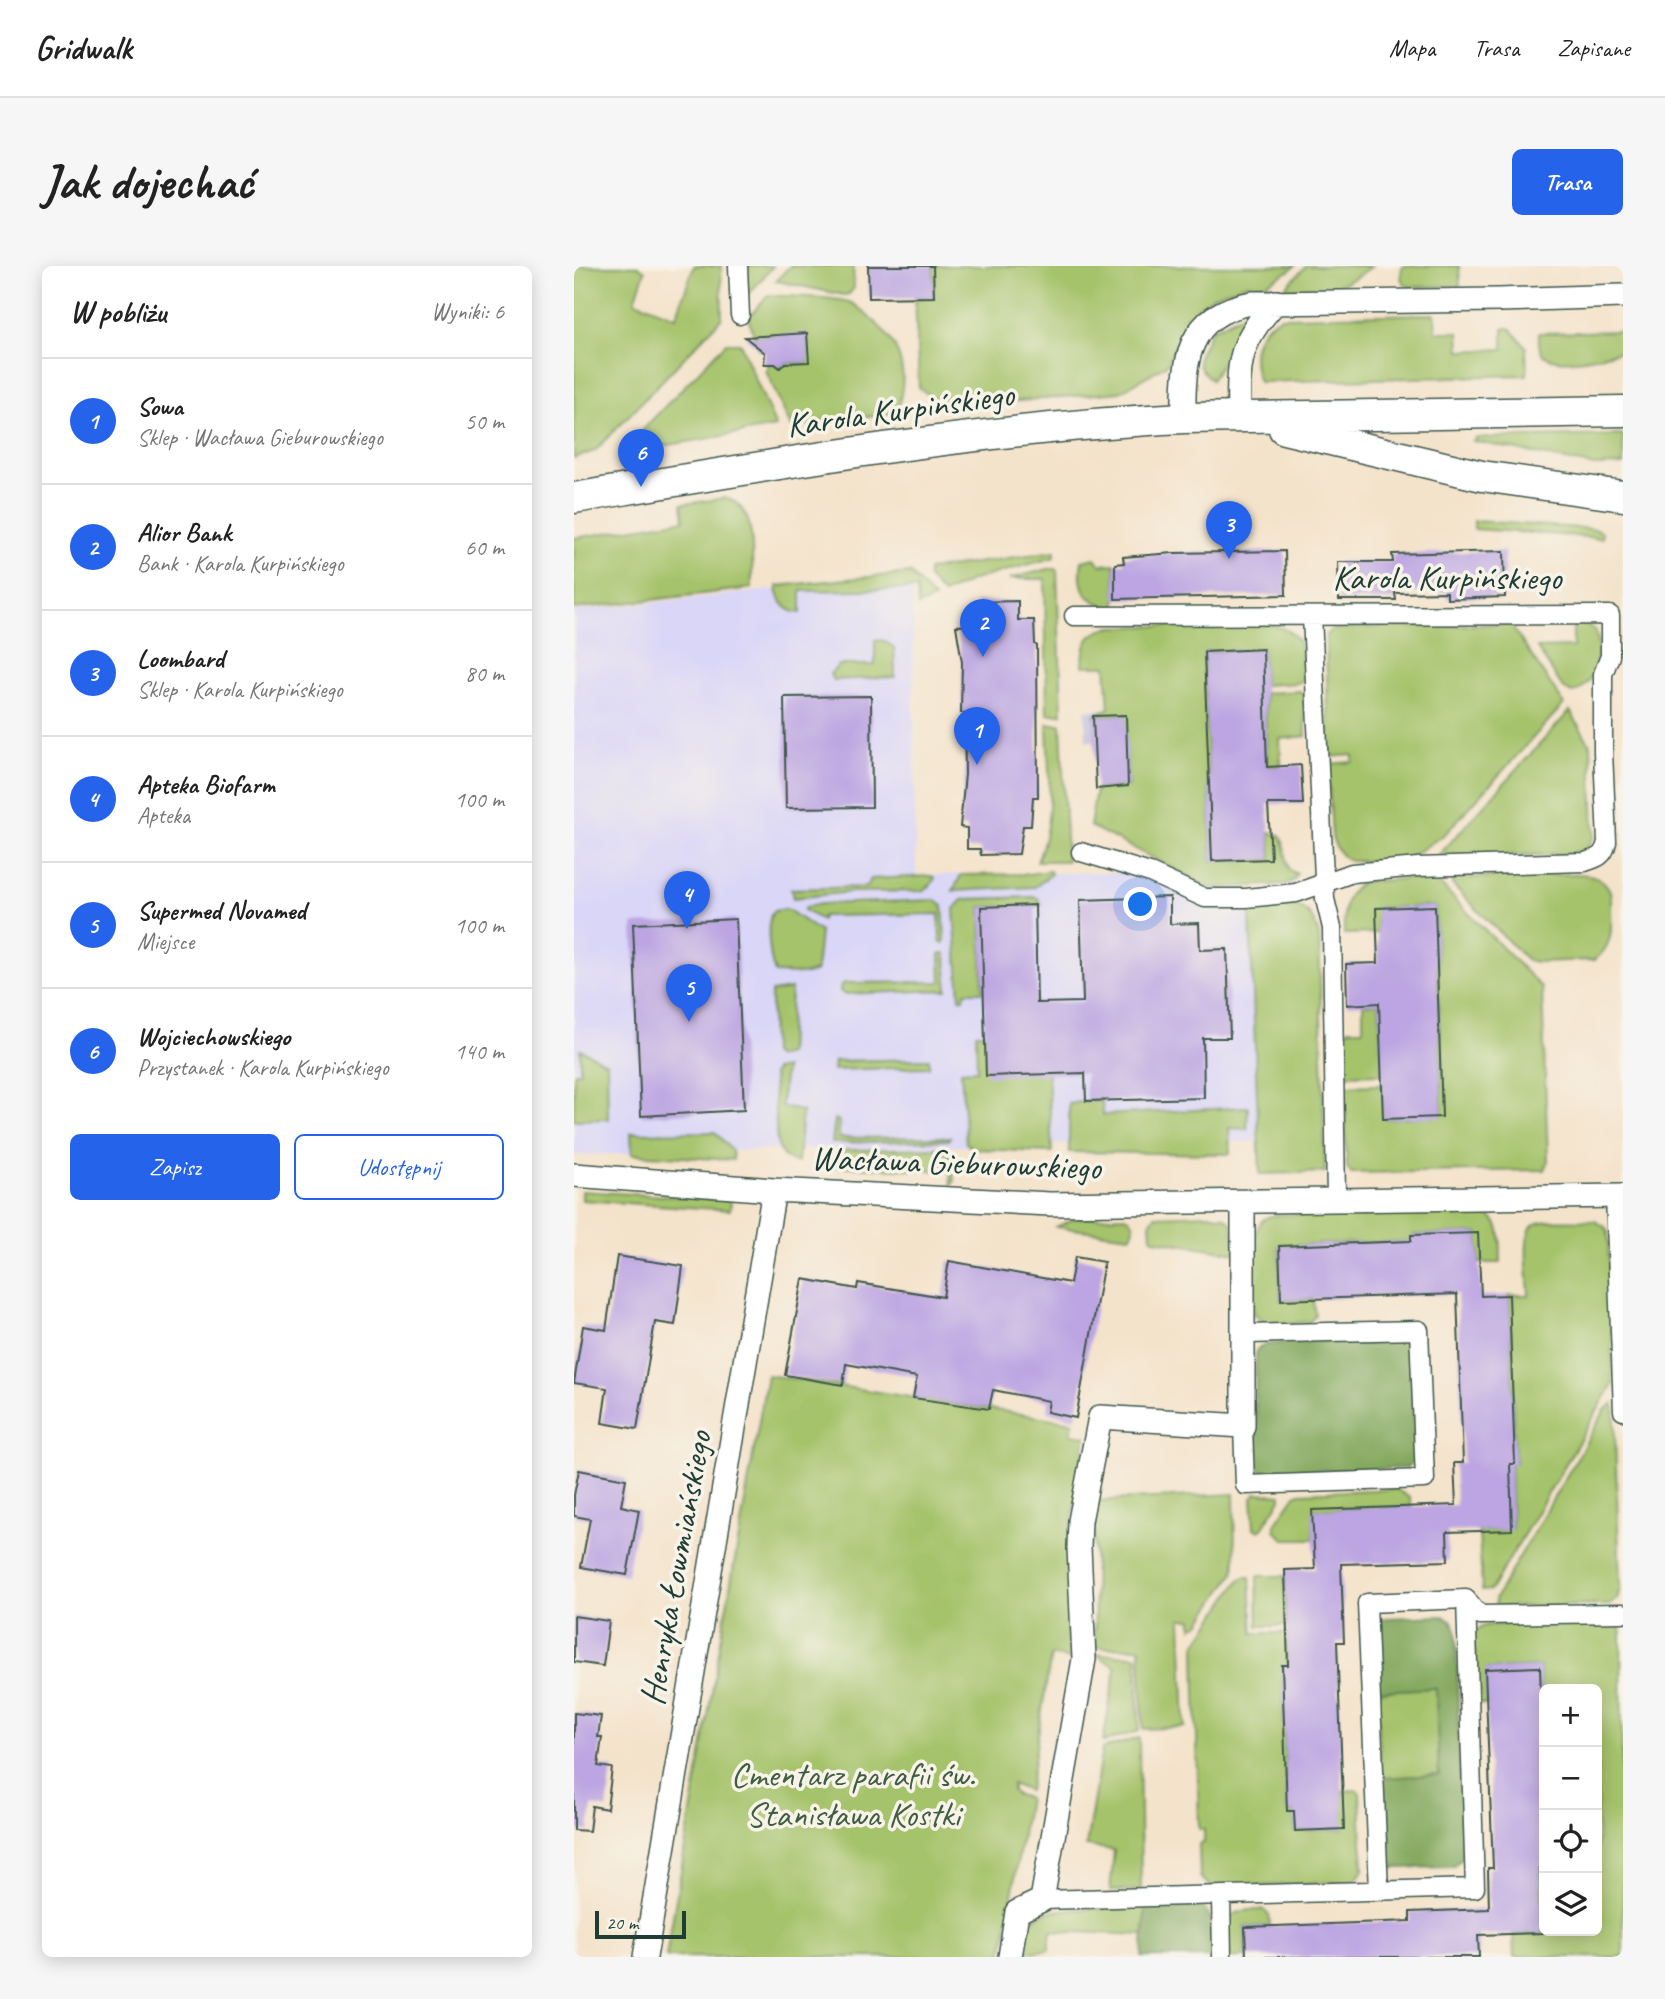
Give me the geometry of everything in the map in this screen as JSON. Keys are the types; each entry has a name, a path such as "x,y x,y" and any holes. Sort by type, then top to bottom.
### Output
{"street":[{"path":"738,266 740,315"},
{"path":"1184,418 1184,389 1190,349 1195,337 1216,314 1231,306 1276,302 1623,296"},
{"path":"1239,418 1240,358 1254,327 1276,302"},
{"name":"Karola Kurpińskiego","path":"574,498 995,433 1113,421 1623,411"},
{"name":"Karola Kurpińskiego","path":"1239,418 1482,476 1623,496"},
{"name":"Karola Kurpińskiego","path":"1074,616 1610,615 1610,656 1603,674 1603,752 1608,842 1605,853 1585,862 1418,867 1352,873 1325,884"},
{"path":"1312,616 1325,900 1332,928 1336,1199"},
{"path":"1081,852 1150,873 1205,898 1246,898 1296,893 1325,884"},
{"name":"Wacława Gieburowskiego","path":"574,1175 774,1190 1050,1204 1619,1196"},
{"name":"Henryka Łowmiańskiego","path":"645,1957 774,1190"},
{"path":"1619,1196 1623,1411"},
{"path":"1243,1202 1245,1485 1425,1479 1419,1330 1245,1334"},
{"path":"1042,1900 1084,1660 1080,1521 1100,1417 1243,1426"},
{"path":"1010,1957 1017,1912 1042,1900 1475,1888 1466,1599"},
{"path":"1466,1599 1480,1615 1623,1613"},
{"path":"1379,1891 1367,1603 1466,1599"},
{"path":"1221,1895 1222,1957"}],"shaded area":[{"path":"912,575 916,875 1143,872 1206,909 1274,908 1278,1141 574,1155 574,611"},
{"path":"1129,708 1130,740 1086,741 1085,710"}],"green space":[{"path":"574,266 638,266 645,271 635,301 676,317 694,266 721,266 722,318 595,451 574,458"},
{"path":"746,266 773,266 746,297"},
{"path":"790,266 853,266 854,288 844,295 776,281"},
{"path":"933,266 1295,266 1266,284 1246,284 1213,296 1197,308 1184,325 1167,364 1120,392 964,406 940,402 919,388 915,297 934,297"},
{"path":"1306,266 1372,266 1340,285 1284,289"},
{"path":"1403,266 1459,266 1460,286 1409,287 1401,278"},
{"path":"768,295 849,302 881,328 890,338 900,361 902,385 896,413 791,427 766,371 769,364 780,368 785,363 808,362 807,334 778,338 774,335 764,336 759,349 748,318"},
{"path":"1251,310 1211,380 1200,368 1198,359 1211,330"},
{"path":"1435,314 1436,332 1459,332 1460,351 1503,349 1503,328 1510,328 1526,347 1527,375 1259,382 1254,353 1259,336 1281,317"},
{"path":"1623,331 1623,351 1592,358 1556,360 1547,357 1539,347 1539,333"},
{"path":"726,343 740,343 776,427 628,452 626,447"},
{"path":"1623,435 1623,465 1595,466 1473,441 1476,438"},
{"path":"726,498 737,504 749,523 752,588 574,609 574,538 684,520 682,504"},
{"path":"1474,521 1597,529 1602,533 1602,538 1474,529"},
{"path":"1055,551 1055,557 973,580 943,594 928,578 928,570"},
{"path":"1095,558 1100,565 1115,564 1116,608 1091,599 1083,588 1082,561"},
{"path":"1056,569 1057,572 1062,714 1047,714 1045,579 1009,579"},
{"path":"910,573 934,599 918,606 917,589 801,591 801,613 783,604 777,586"},
{"path":"1266,624 1288,631 1298,642 1303,680 1298,683 1264,685 1263,649 1204,652 1212,861 1271,859 1270,832 1280,835 1289,870 1297,874 1293,881 1286,884 1211,888 1090,826 1096,789 1128,786 1125,715 1093,716 1109,708 1106,666 1083,666 1084,650 1092,635 1112,627"},
{"path":"1510,624 1564,704 1445,834 1404,861 1351,861 1343,857 1332,836 1328,764 1353,762 1353,755 1329,757 1326,635 1331,630 1342,628"},
{"path":"1586,624 1596,631 1597,658 1587,683 1572,693 1563,688 1537,648 1573,647 1573,625"},
{"path":"875,640 885,641 894,648 895,677 833,680 830,674 839,665 875,665"},
{"path":"1300,691 1304,695 1306,736 1280,739 1281,766 1267,767 1265,693"},
{"path":"1570,711 1591,746 1594,835 1587,848 1573,854 1437,857"},
{"path":"1047,724 1061,724 1067,861 1037,861 1043,845 1049,811"},
{"path":"1050,871 1051,874 1035,887 953,891 961,875"},
{"path":"1576,874 1599,879 1611,894 1610,938 1604,950 1594,960 1527,960 1452,884 1451,878"},
{"path":"1433,877 1542,988 1548,1161 1545,1170 1351,1173 1347,1167 1344,1086 1382,1085 1384,1119 1442,1116 1435,906 1377,908 1377,933 1344,934 1344,911 1348,898 1363,882"},
{"path":"935,878 930,886 921,891 852,892 793,898 791,889 867,887 871,879"},
{"path":"1038,898 1042,905 981,907 983,992 965,992 964,999 960,998 954,909 964,899"},
{"path":"936,900 943,906 943,943 940,940 939,914 822,916 822,920 804,910 805,907 821,904"},
{"path":"1291,905 1310,915 1319,935 1325,1172 1260,1174 1250,916 1255,906"},
{"path":"787,909 820,932 816,971 807,974 775,973 771,959 769,923 774,911"},
{"path":"940,954 946,954 947,990 844,994 840,991 841,985 845,983 941,982"},
{"path":"791,989 788,1054 776,1057 772,1053 771,992"},
{"path":"1379,1003 1382,1074 1343,1075 1344,1034 1349,1029 1363,1029 1363,1004"},
{"path":"976,1033 985,1033 1047,1056 1052,1152 974,1149 966,1143 961,1071 977,1070"},
{"path":"580,1049 607,1063 608,1119 574,1120 574,1076 575,1072 580,1072"},
{"path":"929,1059 929,1067 833,1070 834,1061"},
{"path":"785,1068 781,1107 802,1111 798,1162 784,1156 777,1142 773,1074 775,1070"},
{"path":"1102,1101 1103,1115 1248,1107 1247,1129 1229,1128 1230,1154 1069,1152 1069,1104"},
{"path":"835,1119 839,1121 839,1138 950,1137 949,1140 832,1143"},
{"path":"715,1132 732,1151 733,1160 632,1154 631,1133"},
{"path":"946,1149 953,1160 954,1182 951,1185 950,1171 830,1166 831,1156 847,1150"},
{"path":"582,1191 731,1200 730,1210 582,1200"},
{"path":"1471,1211 1482,1213 1495,1222 1500,1235 1501,1263 1479,1263 1478,1233 1412,1235 1411,1241 1279,1246 1281,1300 1313,1299 1315,1316 1309,1322 1271,1324 1258,1318 1254,1312 1255,1237 1258,1227 1266,1218 1278,1215"},
{"path":"1209,1214 1225,1217 1232,1224 1236,1253 1155,1240 1151,1237 1150,1223 1155,1216"},
{"path":"1126,1216 1134,1225 1130,1236 1056,1227 1076,1218"},
{"path":"1555,1221 1595,1221 1608,1232 1613,1384 1491,1590 1482,1591 1479,1531 1512,1529 1510,1464 1515,1463 1509,1295 1529,1295 1527,1247 1530,1230 1534,1225"},
{"path":"1395,1338 1404,1340 1413,1353 1415,1460 1406,1468 1258,1470 1255,1462 1256,1351 1261,1346"},
{"name":"Cmentarz parafii św. Stanisława Kostki","path":"767,1375 1073,1422 1071,1434 1086,1436 1067,1550 1076,1651 1074,1660 1051,1655 1029,1791 1012,1784 1012,1791 1028,1798 1002,1957 666,1957"},
{"path":"1614,1403 1620,1588 1617,1599 1609,1605 1496,1607 1495,1599 1605,1410"},
{"path":"1396,1489 1410,1498 1411,1507 1313,1510 1314,1539 1284,1539 1275,1530 1275,1524 1295,1495 1300,1493"},
{"path":"1256,1493 1281,1495 1260,1531 1254,1528 1252,1498"},
{"path":"1234,1494 1233,1574 1200,1623 1192,1628 1192,1619 1181,1619 1185,1727 1143,1729 1140,1648 1095,1647 1094,1501"},
{"path":"1257,1576 1285,1576 1286,1626 1258,1626"},
{"path":"1250,1577 1253,1633 1287,1633 1288,1665 1282,1666 1287,1811 1294,1811 1295,1831 1343,1829 1342,1791 1356,1790 1360,1793 1363,1870 1356,1880 1213,1888 1200,1877 1199,1844 1204,1843 1204,1830 1199,1829 1195,1646 1240,1579"},
{"path":"1443,1616 1451,1620 1456,1629 1462,1858 1452,1867 1392,1868 1385,1862 1381,1778 1439,1775 1436,1688 1377,1691 1375,1629 1379,1621 1386,1618"},
{"path":"1606,1620 1619,1627 1623,1957 1514,1957 1513,1934 1602,1936 1602,1684 1541,1684 1540,1667 1486,1669 1487,1704 1478,1704 1473,1634 1489,1625"},
{"path":"1095,1654 1137,1656 1139,1731 1103,1742 1116,1667"},
{"path":"1436,1688 1439,1775 1381,1778 1377,1691"},
{"path":"1139,1738 1141,1890 1110,1891 1114,1850 1086,1846 1102,1749"},
{"path":"1200,1906 1212,1922 1214,1957 1142,1957 1146,1907"},
{"path":"1146,1907 1144,1935 1051,1931 1049,1950 1031,1952 1023,1949 1022,1936 1026,1925 1043,1914 1067,1909"},
{"path":"1263,1910 1269,1914 1270,1926 1245,1927 1246,1957 1229,1957 1228,1921 1239,1912"}],"building":[{"path":"868,266 933,266 934,297 869,298"},
{"path":"807,333 809,362 785,363 780,368 775,364 764,364 765,353 745,337"},
{"path":"1285,551 1286,595 1115,599 1115,564 1124,563 1123,557 1174,553"},
{"path":"1504,551 1505,597 1447,599 1447,592 1395,593 1396,600 1339,600 1338,562 1393,562 1392,554"},
{"path":"1018,601 1018,620 1034,620 1037,646 1038,797 1033,797 1031,826 1023,826 1019,854 981,855 980,849 967,849 967,828 960,827 965,774 964,713 961,713 962,662 956,626 976,625 976,602"},
{"path":"1263,649 1267,767 1301,765 1303,804 1268,804 1271,859 1212,861 1204,652"},
{"path":"871,696 872,807 786,808 784,697"},
{"path":"1126,715 1128,786 1096,789 1093,716"},
{"path":"1170,897 1170,924 1199,923 1200,950 1227,949 1230,1038 1203,1038 1204,1098 1086,1101 1085,1073 986,1076 981,907 1035,905 1037,1003 1083,1002 1080,900"},
{"path":"1435,906 1442,1117 1383,1119 1379,1003 1347,1005 1346,964 1378,963 1376,908"},
{"path":"736,919 744,1110 641,1116 633,924"},
{"path":"1478,1233 1481,1296 1509,1295 1515,1464 1510,1464 1512,1530 1447,1532 1448,1561 1341,1564 1344,1642 1337,1642 1344,1829 1295,1831 1294,1811 1287,1811 1282,1665 1288,1665 1285,1570 1315,1569 1312,1510 1456,1505 1454,1463 1463,1463 1457,1294 1281,1300 1279,1246 1411,1241 1411,1235"},
{"path":"617,1256 683,1266 675,1325 655,1322 637,1429 602,1423 607,1388 574,1383 583,1326 606,1330"},
{"path":"1075,1257 1104,1262 1076,1418 1047,1412 1049,1401 993,1390 989,1409 913,1398 917,1377 846,1364 843,1385 785,1375 803,1279 857,1289 858,1283 943,1297 949,1261 1070,1283"},
{"path":"579,1470 626,1479 621,1506 639,1510 627,1575 581,1567 590,1519 574,1516 574,1495"},
{"path":"574,1616 609,1621 603,1666 574,1662"},
{"path":"1540,1667 1539,1933 1478,1935 1479,1957 1246,1957 1245,1927 1410,1921 1410,1912 1489,1909 1488,1868 1493,1868 1485,1669"},
{"path":"574,1713 601,1716 598,1737 602,1737 598,1766 612,1768 607,1809 592,1806 589,1831 574,1830"}],"place":[{"name":"Wojciechowskiego","path":"641,487"},
{"name":"Loombard","path":"1229,559"},
{"name":"Alior Bank","path":"983,657"},
{"name":"Sowa","path":"977,765"},
{"name":"Apteka Biofarm","path":"687,929"},
{"name":"Supermed Novamed","path":"689,1022"}]}
